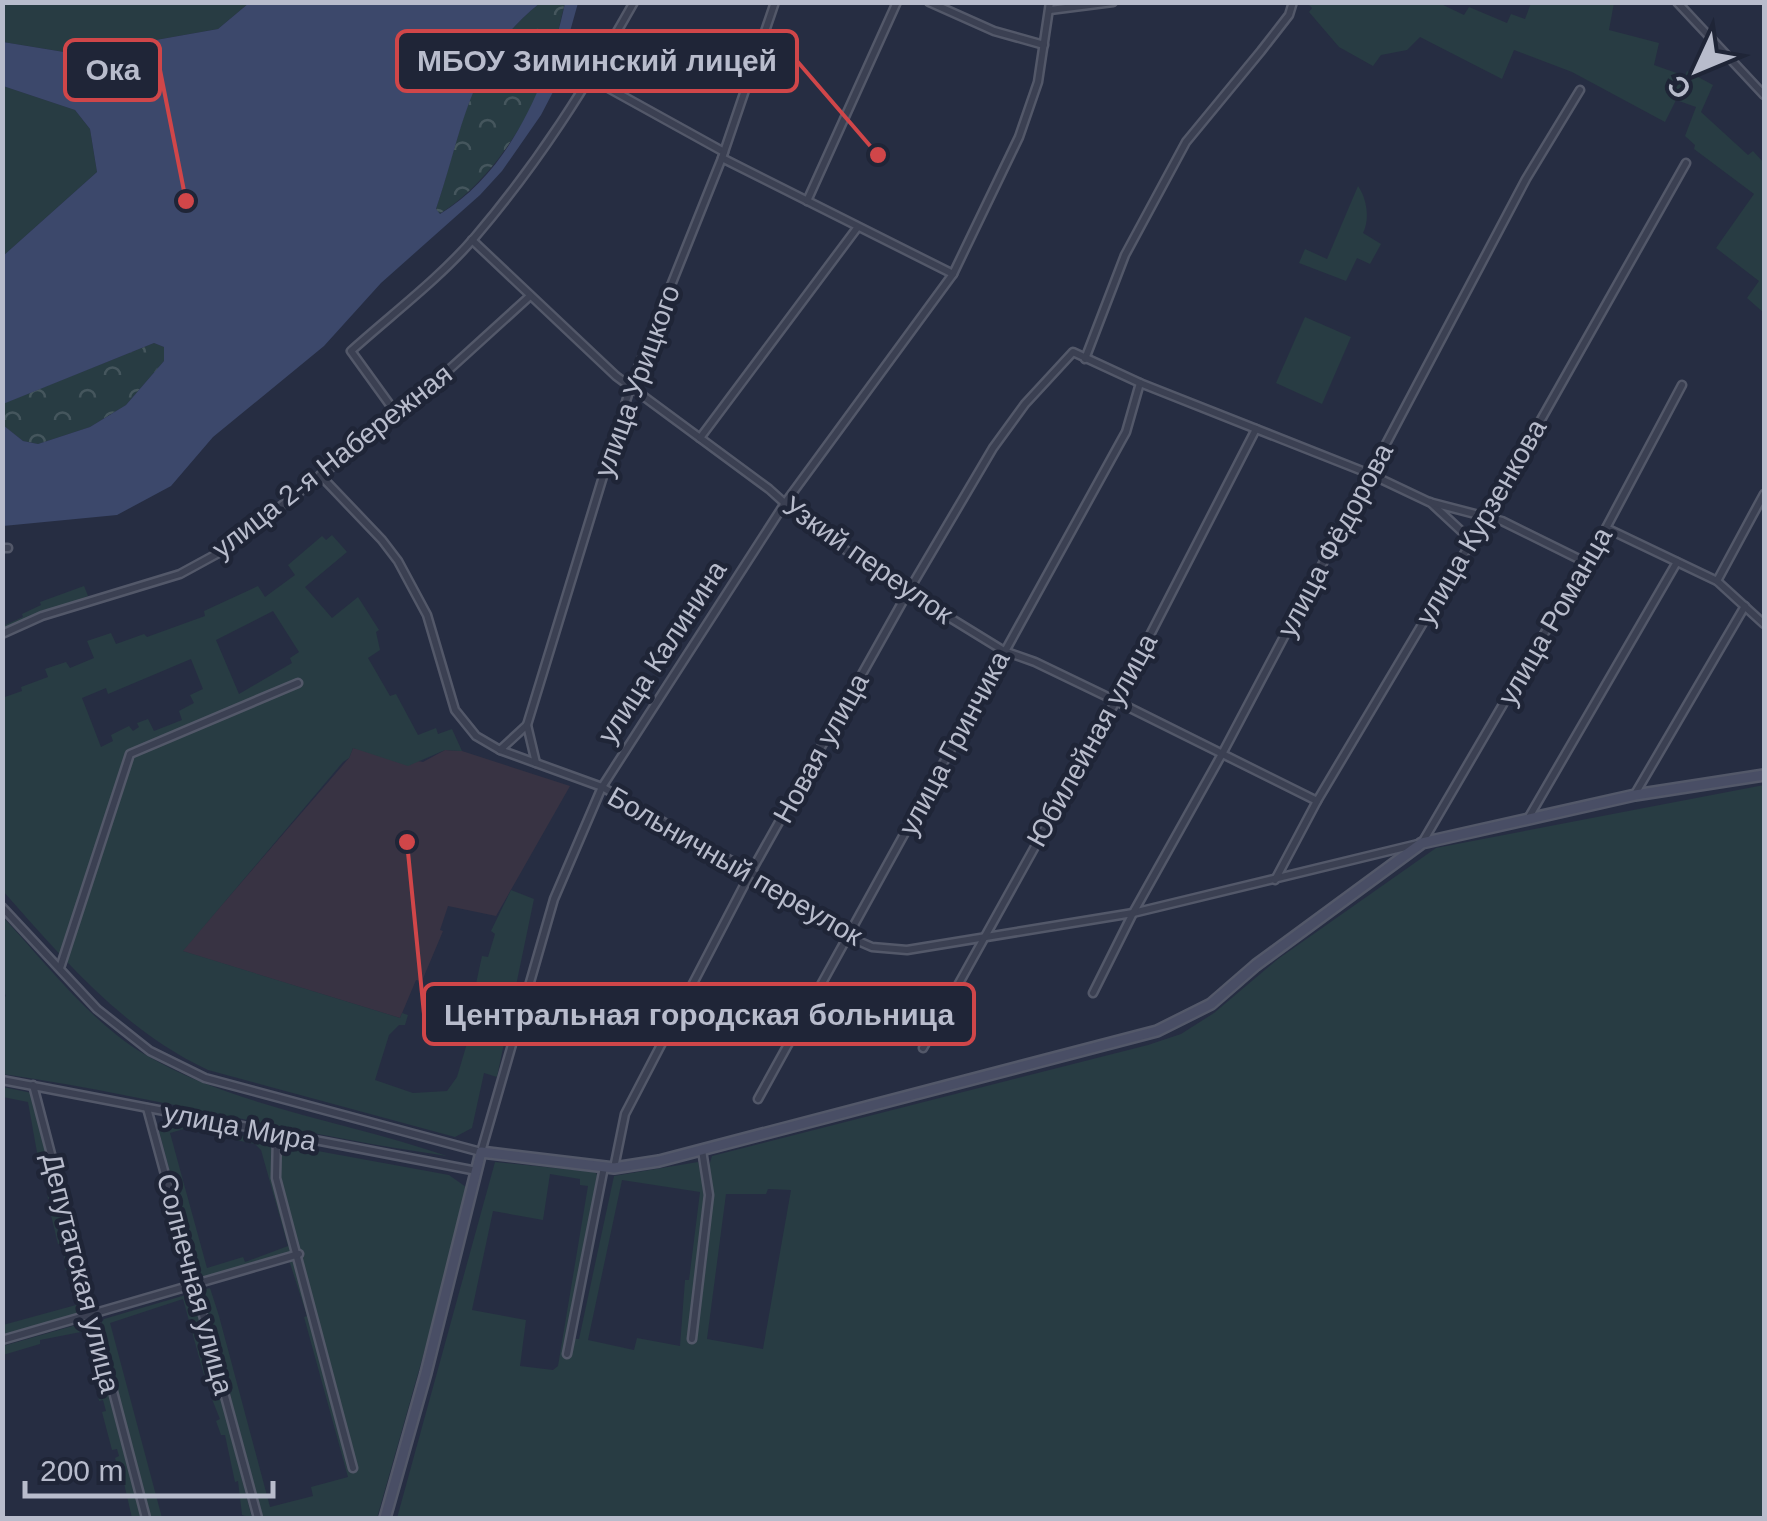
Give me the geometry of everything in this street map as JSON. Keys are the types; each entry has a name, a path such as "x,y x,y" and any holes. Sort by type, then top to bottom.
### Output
{"street":[{"path":"398,416 351,351 472,240 558,129 592,79 634,2"},
{"name":"улица Урицкого","path":"527,724 631,385 723,155 775,2"},
{"path":"807,201 897,2"},
{"path":"929,2 994,31 1044,45"},
{"path":"1050,6 1113,2"},
{"path":"1294,2 1262,51 1186,142 1125,255 1085,360 1370,474 1429,502 1502,521 1585,562"},
{"path":"1677,2 1764,95"},
{"name":"улица Калинина","path":"384,1518 424,1380 481,1152 554,900 602,787 785,503 953,274 1020,137 1038,82 1050,6"},
{"path":"592,79 807,201 953,274"},
{"name":"улица Фёдорова","path":"1094,993 1132,913 1222,754 1526,180 1580,90"},
{"name":"улица Курзенкова","path":"1275,881 1316,801 1486,517 1686,163"},
{"path":"700,438 857,228"},
{"name":"Узкий переулок","path":"472,240 616,376 810,526 908,592 1004,651 1035,662 1316,801"},
{"name":"улица 2-я Набережная","path":"2,634 42,616 180,574 224,550 398,416 530,296"},
{"name":"Новая улица","path":"567,1354 624,1114 751,872 993,448 1025,404 1073,352 1085,360"},
{"name":"улица Гринчика","path":"758,1099 1126,432 1140,383"},
{"name":"улица Романца","path":"1422,843 1606,528 1682,385"},
{"name":"Юбилейная улица","path":"923,1048 1116,701 1256,429"},
{"name":"Больничный переулок","path":"320,475 398,561 426,615 454,710 476,736 537,765 602,787 751,872 850,937 890,950 982,938 1132,913 1422,843"},
{"path":"1717,581 1764,494"},
{"path":"1429,502 1472,540"},
{"path":"1606,528 1717,581 1764,624"},
{"path":"1528,817 1677,562"},
{"path":"1635,795 1745,606"},
{"path":"60,969 130,754 298,683"},
{"path":"500,750 527,724"},
{"path":"527,724 537,765"},
{"path":"2,908 97,1009 150,1051 205,1078 481,1152 609,1168 702,1150 1157,1032 1211,1004 1256,965 1422,843 1635,795 1764,775"},
{"name":"улица Мира","path":"2,1080 477,1171"},
{"name":"Депутатская улица","path":"33,1085 146,1518"},
{"name":"Солнечная улица","path":"147,1108 258,1518"},
{"path":"277,1135 276,1178 352,1468"},
{"path":"692,1339 708,1195 702,1150"},
{"path":"2,1340 298,1254"}],"shaded area":[{"path":"353,748 423,762 445,750 462,751 570,786 496,916 448,906 440,930 443,931 422,981 416,980 400,1018 182,951 349,758"}],"green space":[{"path":"3,3 249,3 218,29 64,52 3,42"},
{"path":"540,3 565,3 539,91 489,170 439,214 436,209 471,97 497,48"},
{"path":"1307,3 1439,3 1464,15 1469,7 1507,23 1511,14 1525,19 1531,3 1614,3 1609,30 1659,43 1654,65 1685,76 1687,71 1713,85 1701,112 1748,155 1753,151 1764,163 1764,313 1747,298 1759,281 1716,248 1754,194 1694,149 1695,145 1685,136 1696,107 1676,100 1665,122 1572,72 1514,50 1502,79 1420,37 1407,50 1381,55 1373,66 1339,47 1309,12 1312,8"},
{"path":"3,86 75,110 90,129 97,172 3,256"},
{"path":"1358,186 1366,209 1363,233 1381,244 1370,264 1357,258 1346,281 1299,263 1305,249 1327,259"},
{"path":"1305,317 1351,337 1322,404 1276,383"},
{"path":"154,343 164,347 164,361 126,405 90,427 38,444 23,441 3,425 2,404"},
{"path":"332,535 347,552 305,587 332,618 358,597 379,630 376,632 380,650 368,658 390,696 396,694 418,735 436,728 438,734 452,729 462,751 445,750 408,766 353,748 349,758 183,951 400,1018 402,1013 408,1015 405,1025 399,1025 389,1035 375,1080 413,1093 447,1091 457,1077 468,1040 463,1038 466,1026 470,1027 471,1005 475,1006 478,995 474,993 482,956 488,957 495,934 491,931 511,890 534,899 497,1077 484,1073 472,1128 455,1137 208,1070 177,1054 96,991 3,891 2,698 48,677 45,669 66,662 70,668 94,658 87,641 111,633 116,644 144,634 147,637 205,616 204,611 258,586 265,597 295,575 288,565 322,536 326,540","holes":["273,611 299,652 290,658 292,663 239,694 216,640","191,659 203,689 190,695 194,703 179,711 182,720 154,731 148,719 137,723 139,727 133,731 129,726 111,735 113,741 101,747 82,698 106,688 108,694"]},
{"path":"84,586 88,596 3,632 3,626 23,617 40,602"},
{"path":"1764,785 1764,1518 397,1518 495,1162 595,1172 599,1177 571,1339 579,1339 614,1176 698,1162 706,1198 690,1341 696,1343 709,1241 712,1156 1181,1034 1214,1013 1278,959 1436,848","holes":["550,1174 580,1179 580,1185 588,1186 558,1366 553,1370 520,1366 526,1320 472,1310 493,1211 543,1220","622,1180 700,1192 689,1280 685,1280 680,1346 637,1338 634,1350 588,1340","768,1189 791,1190 763,1349 707,1339 726,1194 766,1194"]},
{"path":"2,916 87,1008 144,1054 254,1101 447,1156 3,1074 6,996 2,987"},
{"path":"3,1087 32,1093 38,1101 87,1313 3,1337 3,1325 76,1305 70,1270 65,1270 63,1243 58,1244 50,1211 55,1209 53,1198 48,1199 47,1192 51,1190 47,1173 42,1173 44,1158 38,1158 28,1102 3,1097"},
{"path":"172,1120 449,1175 466,1187 454,1247 377,1518 263,1518 202,1290 210,1288 219,1316 270,1507 313,1496 311,1487 348,1477 304,1317 307,1316 289,1260 203,1279 196,1271 159,1131 162,1122","holes":["184,1129 255,1144 261,1150 288,1246 245,1262 243,1257 207,1268 170,1133"]},
{"path":"189,1294 195,1298 252,1518 242,1515 238,1481 235,1482 225,1435 221,1435 216,1421 220,1419 212,1399 215,1398 208,1375 204,1375 183,1299 110,1323 162,1518 149,1518 100,1325 104,1319"},
{"path":"83,1323 91,1329 141,1518 132,1518 115,1458 119,1456 117,1449 112,1450 86,1331 40,1340 40,1344 3,1355 3,1346"}],"water":[{"path":"249,3 540,3 497,48 483,72 462,123 436,209 440,214 465,196 507,149 549,62 565,3 578,3 553,92 502,171 381,283 324,346 213,437 171,486 117,515 3,526 3,425 23,441 38,444 90,427 126,405 164,361 164,347 154,343 3,404 3,256 97,172 90,129 75,110 3,86 3,42 64,52 122,46 218,29"}],"place":[{"name":"МБОУ Зиминский лицей","path":"878,155"},
{"name":"Ока","path":"186,201"},
{"name":"Центральная городская больница","path":"407,842"}]}
